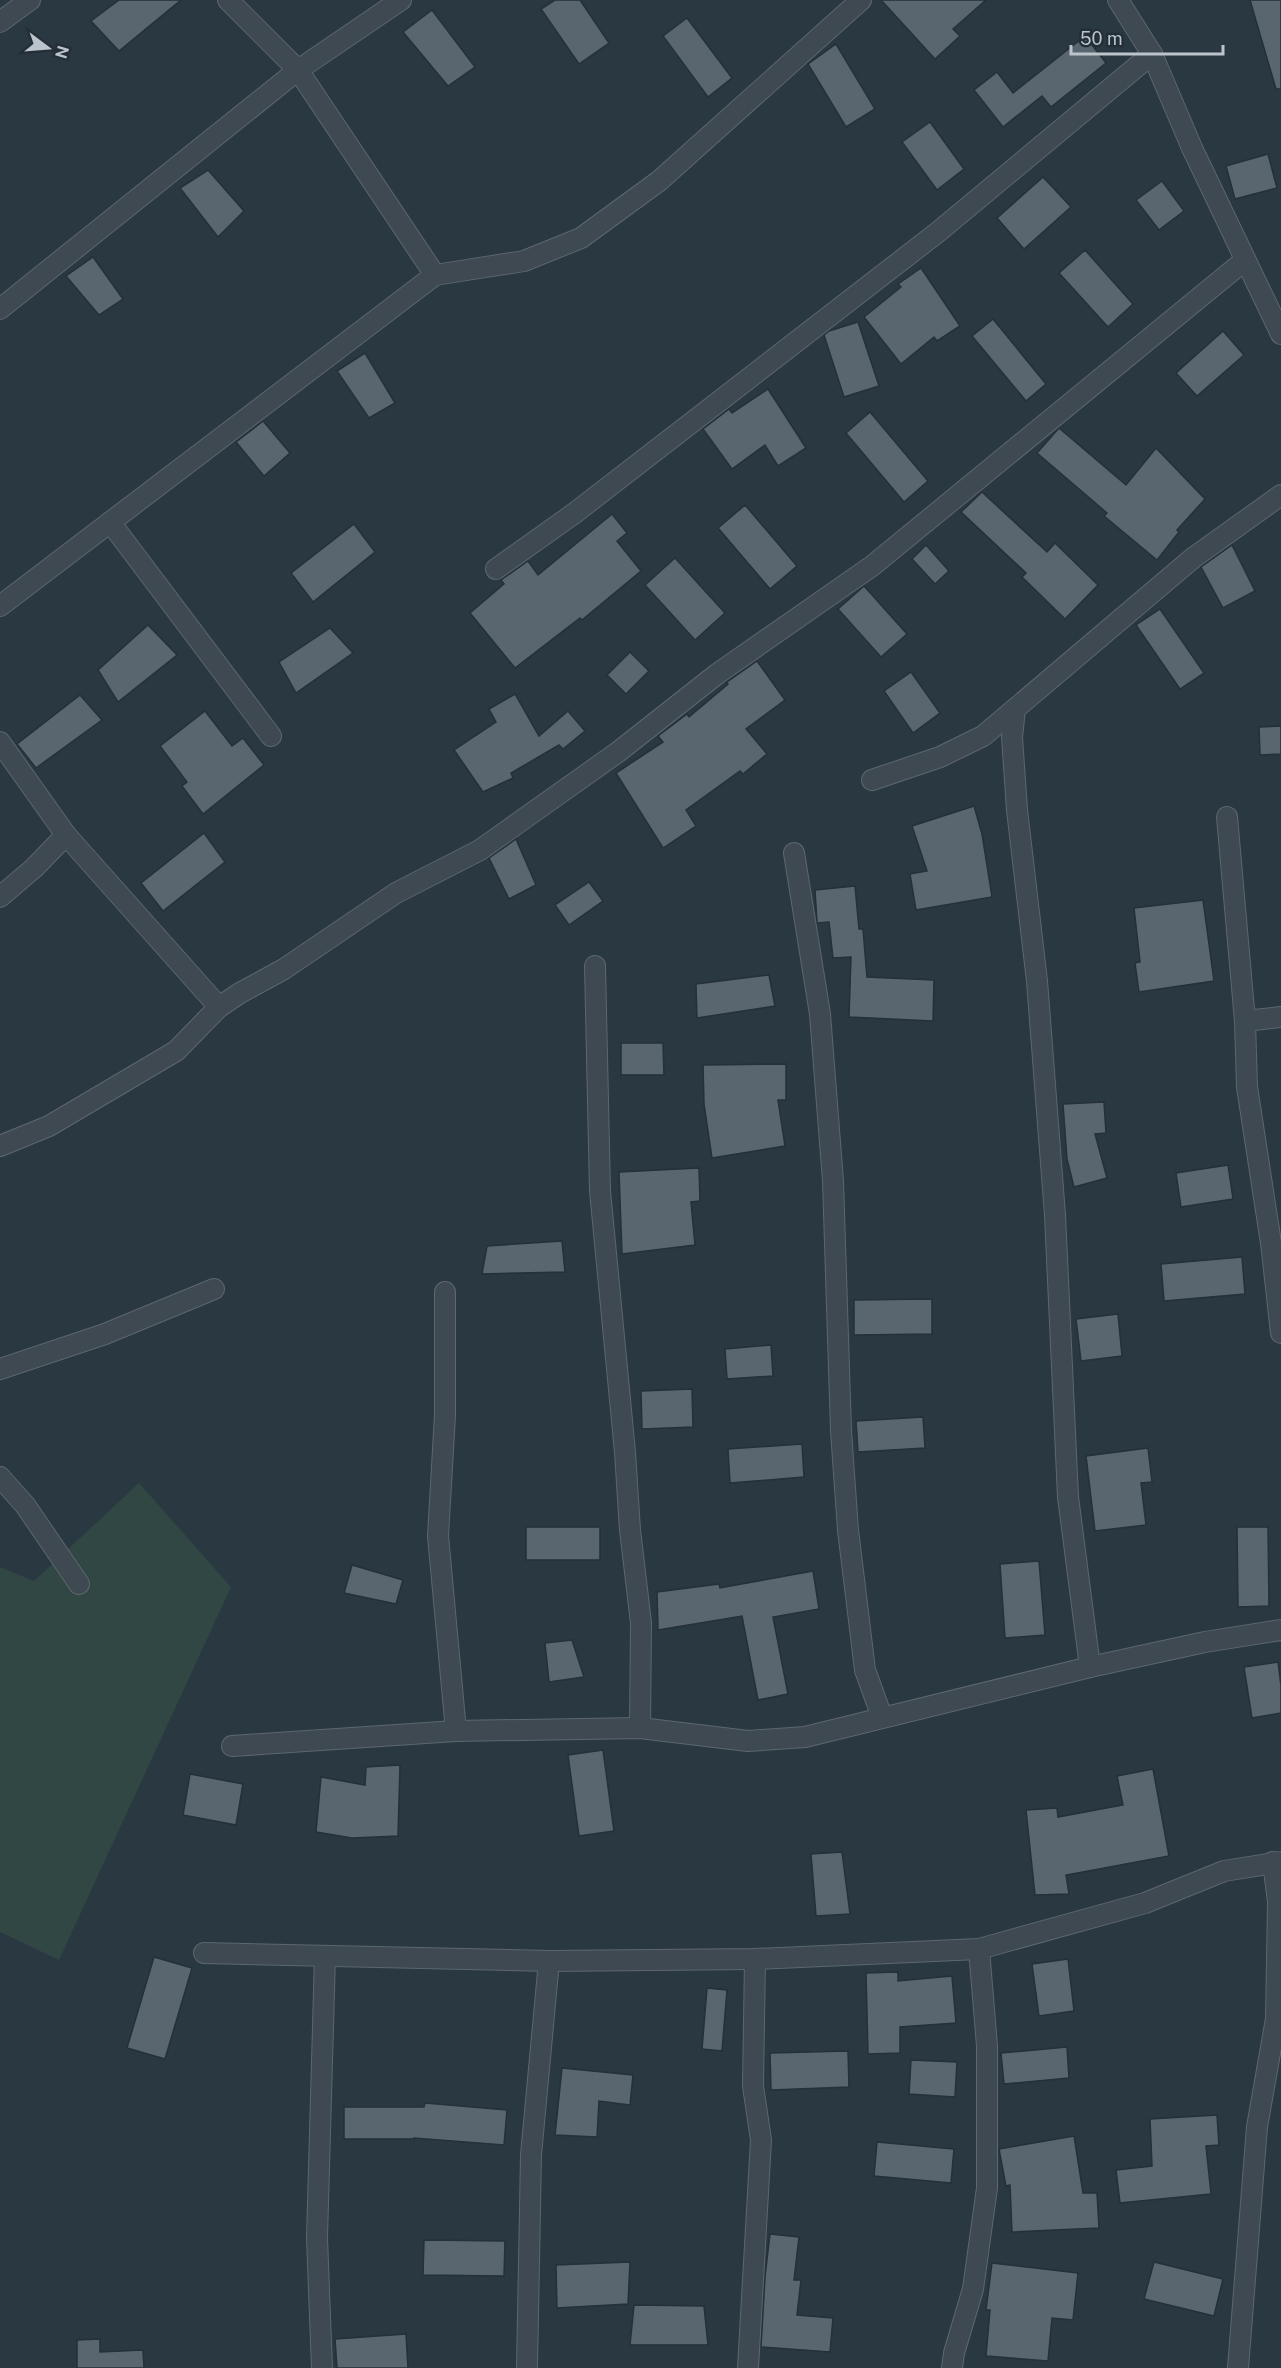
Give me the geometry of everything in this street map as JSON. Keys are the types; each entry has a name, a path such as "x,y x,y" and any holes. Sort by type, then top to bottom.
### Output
{"street":[{"path":"0,22 30,0"},
{"path":"228,0 298,70 435,274"},
{"path":"0,309 298,70 401,0"},
{"path":"0,606 435,274 524,261 581,238 659,181 861,0"},
{"path":"1118,0 1152,54 1244,261 1281,334"},
{"path":"496,568 576,512 938,232 1152,54"},
{"path":"0,1146 48,1126 176,1051 219,1007 284,969 396,893 480,850 618,752 717,674 872,566 1244,261"},
{"path":"872,780 940,757 983,736 1193,558 1281,495"},
{"path":"110,522 271,736"},
{"path":"1015,709 1012,737 1017,810 1037,981 1055,1215 1068,1497 1090,1667"},
{"path":"0,742 66,835 219,1007"},
{"path":"1227,818 1245,1021 1247,1087 1276,1242 1281,1333"},
{"path":"0,897 34,868 66,835"},
{"path":"795,853 820,1014 833,1181 841,1431 848,1530 866,1670 882,1718"},
{"path":"595,966 600,1191 640,1623 640,1728"},
{"path":"1245,1021 1281,1017"},
{"path":"0,1369 105,1334 214,1289"},
{"path":"445,1292 445,1415 438,1536 456,1731"},
{"path":"0,1477 25,1505 79,1584"},
{"path":"232,1746 456,1731 640,1728 748,1741 805,1737 1090,1667 1205,1642 1281,1630"},
{"path":"204,1953 549,1961 755,1959 979,1949 1145,1903 1224,1871 1277,1862 1276,2019 1257,2127 1238,2368"},
{"path":"952,2368 954,2353 973,2289 987,2188 987,2046 979,1949"},
{"path":"322,2368 317,2238 326,1956"},
{"path":"748,2368 761,2140 753,2086 755,1959"},
{"path":"527,2368 531,2155 549,1961"}],"green space":[{"path":"139,1483 231,1587 59,1960 0,1932 0,1567 34,1581"}],"building":[{"path":"119,0 181,0 119,51 91,21"},
{"path":"555,0 580,0 609,43 579,64 541,9"},
{"path":"881,0 986,0 953,29 960,36 935,59"},
{"path":"1250,0 1281,0 1281,89 1276,89"},
{"path":"432,10 475,67 448,86 403,32"},
{"path":"687,18 732,78 708,97 663,36"},
{"path":"1085,36 1106,63 1051,107 1042,96 1003,127 974,90 997,72 1013,93"},
{"path":"836,44 875,109 846,127 808,64"},
{"path":"930,122 964,169 937,190 902,142"},
{"path":"1268,154 1277,188 1235,199 1226,166"},
{"path":"208,170 244,211 218,237 180,188"},
{"path":"1043,177 1071,207 1024,249 997,218"},
{"path":"1162,181 1184,211 1159,230 1136,200"},
{"path":"1085,250 1133,304 1108,327 1059,273"},
{"path":"93,257 123,299 99,315 66,276"},
{"path":"921,268 960,326 937,341 934,337 901,364 864,317 901,287 898,284"},
{"path":"993,319 1046,384 1026,401 972,336"},
{"path":"858,322 879,386 844,397 824,335 829,331"},
{"path":"1223,331 1244,355 1197,396 1176,373"},
{"path":"365,353 395,403 369,418 337,371"},
{"path":"768,389 806,448 778,466 765,445 732,469 703,429 729,409 732,413"},
{"path":"870,412 928,481 904,502 846,433"},
{"path":"263,421 290,453 264,476 236,442"},
{"path":"1059,428 1126,485 1156,448 1205,499 1177,530 1179,532 1157,560 1104,516 1107,513 1037,453"},
{"path":"982,492 1047,552 1055,543 1098,585 1065,619 1022,577 1026,573 961,512"},
{"path":"745,505 797,566 770,589 718,528"},
{"path":"612,514 627,533 617,541 641,571 582,620 580,618 515,668 470,613 504,584 501,580 528,561 538,575"},
{"path":"354,524 375,552 313,602 291,573"},
{"path":"926,545 949,571 935,584 912,559"},
{"path":"1232,545 1255,591 1223,608 1201,567"},
{"path":"675,558 725,613 695,640 645,585"},
{"path":"864,586 907,634 881,657 838,609"},
{"path":"1160,609 1204,673 1180,689 1136,625"},
{"path":"148,625 177,655 118,702 98,670"},
{"path":"330,628 353,653 296,693 279,662"},
{"path":"630,652 649,671 626,694 607,675"},
{"path":"757,661 785,700 746,729 767,754 743,774 740,771 686,810 696,826 663,848 616,773 663,742 658,736 687,714 689,717 728,684 727,682"},
{"path":"911,672 940,713 913,733 884,691"},
{"path":"515,694 539,736 568,711 585,731 563,749 559,745 511,773 513,778 483,792 454,750 496,722 489,709"},
{"path":"80,695 102,720 36,768 17,744"},
{"path":"205,711 232,746 243,738 264,765 203,814 182,786 187,782 160,746"},
{"path":"1281,726 1281,754 1260,755 1259,727"},
{"path":"974,806 982,834 992,897 916,910 910,874 927,871 912,826"},
{"path":"204,833 225,862 163,911 141,883"},
{"path":"516,839 536,885 509,899 489,858"},
{"path":"589,882 603,901 569,925 555,905"},
{"path":"855,886 859,929 863,929 867,977 934,980 933,1021 849,1017 851,957 833,958 829,922 817,923 815,890"},
{"path":"1203,900 1214,981 1139,992 1135,963 1140,962 1134,908"},
{"path":"769,975 775,1006 697,1018 696,984"},
{"path":"621,1043 663,1043 664,1075 621,1075"},
{"path":"786,1064 786,1100 778,1100 785,1146 712,1158 704,1104 703,1065"},
{"path":"1104,1102 1106,1133 1095,1134 1107,1178 1074,1187 1067,1159 1063,1104"},
{"path":"1228,1165 1233,1199 1181,1207 1176,1173"},
{"path":"699,1168 700,1201 691,1202 695,1245 622,1254 619,1172"},
{"path":"562,1241 565,1272 482,1274 487,1246"},
{"path":"1242,1257 1245,1294 1164,1301 1161,1264"},
{"path":"932,1299 932,1334 854,1335 854,1300"},
{"path":"1118,1314 1122,1356 1081,1361 1076,1319"},
{"path":"771,1345 773,1376 727,1379 725,1349"},
{"path":"692,1389 693,1427 642,1429 641,1391"},
{"path":"923,1417 925,1448 858,1452 856,1421"},
{"path":"802,1444 804,1477 730,1483 728,1449"},
{"path":"1148,1448 1152,1482 1141,1483 1146,1525 1095,1531 1086,1456"},
{"path":"526,1527 600,1527 600,1560 526,1560"},
{"path":"1237,1527 1268,1527 1269,1606 1238,1607"},
{"path":"1039,1561 1045,1635 1005,1638 1000,1564"},
{"path":"352,1565 403,1580 396,1604 344,1593"},
{"path":"813,1571 819,1609 773,1617 788,1694 758,1700 742,1616 658,1630 657,1592 719,1584 720,1588"},
{"path":"572,1640 584,1677 549,1682 545,1643"},
{"path":"1278,1662 1281,1713 1252,1718 1244,1667"},
{"path":"603,1750 614,1831 579,1836 568,1755"},
{"path":"400,1765 398,1836 352,1838 316,1832 321,1777 365,1785 366,1767"},
{"path":"1153,1769 1169,1856 1066,1875 1069,1894 1035,1895 1026,1810 1057,1808 1058,1817 1123,1805 1117,1776"},
{"path":"190,1774 243,1784 236,1825 183,1815"},
{"path":"842,1852 850,1914 816,1916 811,1854"},
{"path":"154,1957 192,1968 165,2059 127,2048"},
{"path":"1068,1959 1074,2011 1039,2016 1032,1964"},
{"path":"898,1972 898,1981 952,1976 956,2023 900,2027 900,2053 868,2054 866,1973"},
{"path":"707,1988 727,1990 722,2051 702,2049"},
{"path":"1067,2047 1069,2078 1004,2084 1001,2053"},
{"path":"848,2051 849,2087 771,2090 770,2053"},
{"path":"911,2060 957,2062 955,2097 909,2094"},
{"path":"562,2068 633,2075 630,2105 599,2101 597,2137 555,2135"},
{"path":"425,2103 507,2110 504,2145 414,2138 344,2139 344,2107 424,2107"},
{"path":"1217,2115 1219,2145 1206,2146 1211,2194 1120,2203 1116,2170 1152,2166 1150,2119"},
{"path":"1074,2136 1083,2193 1097,2193 1099,2228 1012,2232 1010,2185 1006,2186 999,2149"},
{"path":"877,2142 954,2149 951,2183 874,2176"},
{"path":"770,2234 799,2237 794,2280 801,2280 797,2315 833,2318 830,2352 761,2347"},
{"path":"424,2240 505,2241 504,2276 423,2275"},
{"path":"630,2262 628,2304 557,2308 556,2265"},
{"path":"1154,2262 1223,2279 1214,2316 1144,2299"},
{"path":"992,2263 1078,2273 1073,2320 1052,2318 1048,2361 986,2356 990,2310 986,2310"},
{"path":"634,2305 704,2306 708,2345 630,2345"},
{"path":"406,2334 408,2368 337,2368 335,2339"},
{"path":"100,2339 100,2352 143,2350 144,2368 77,2368 77,2340"}]}
